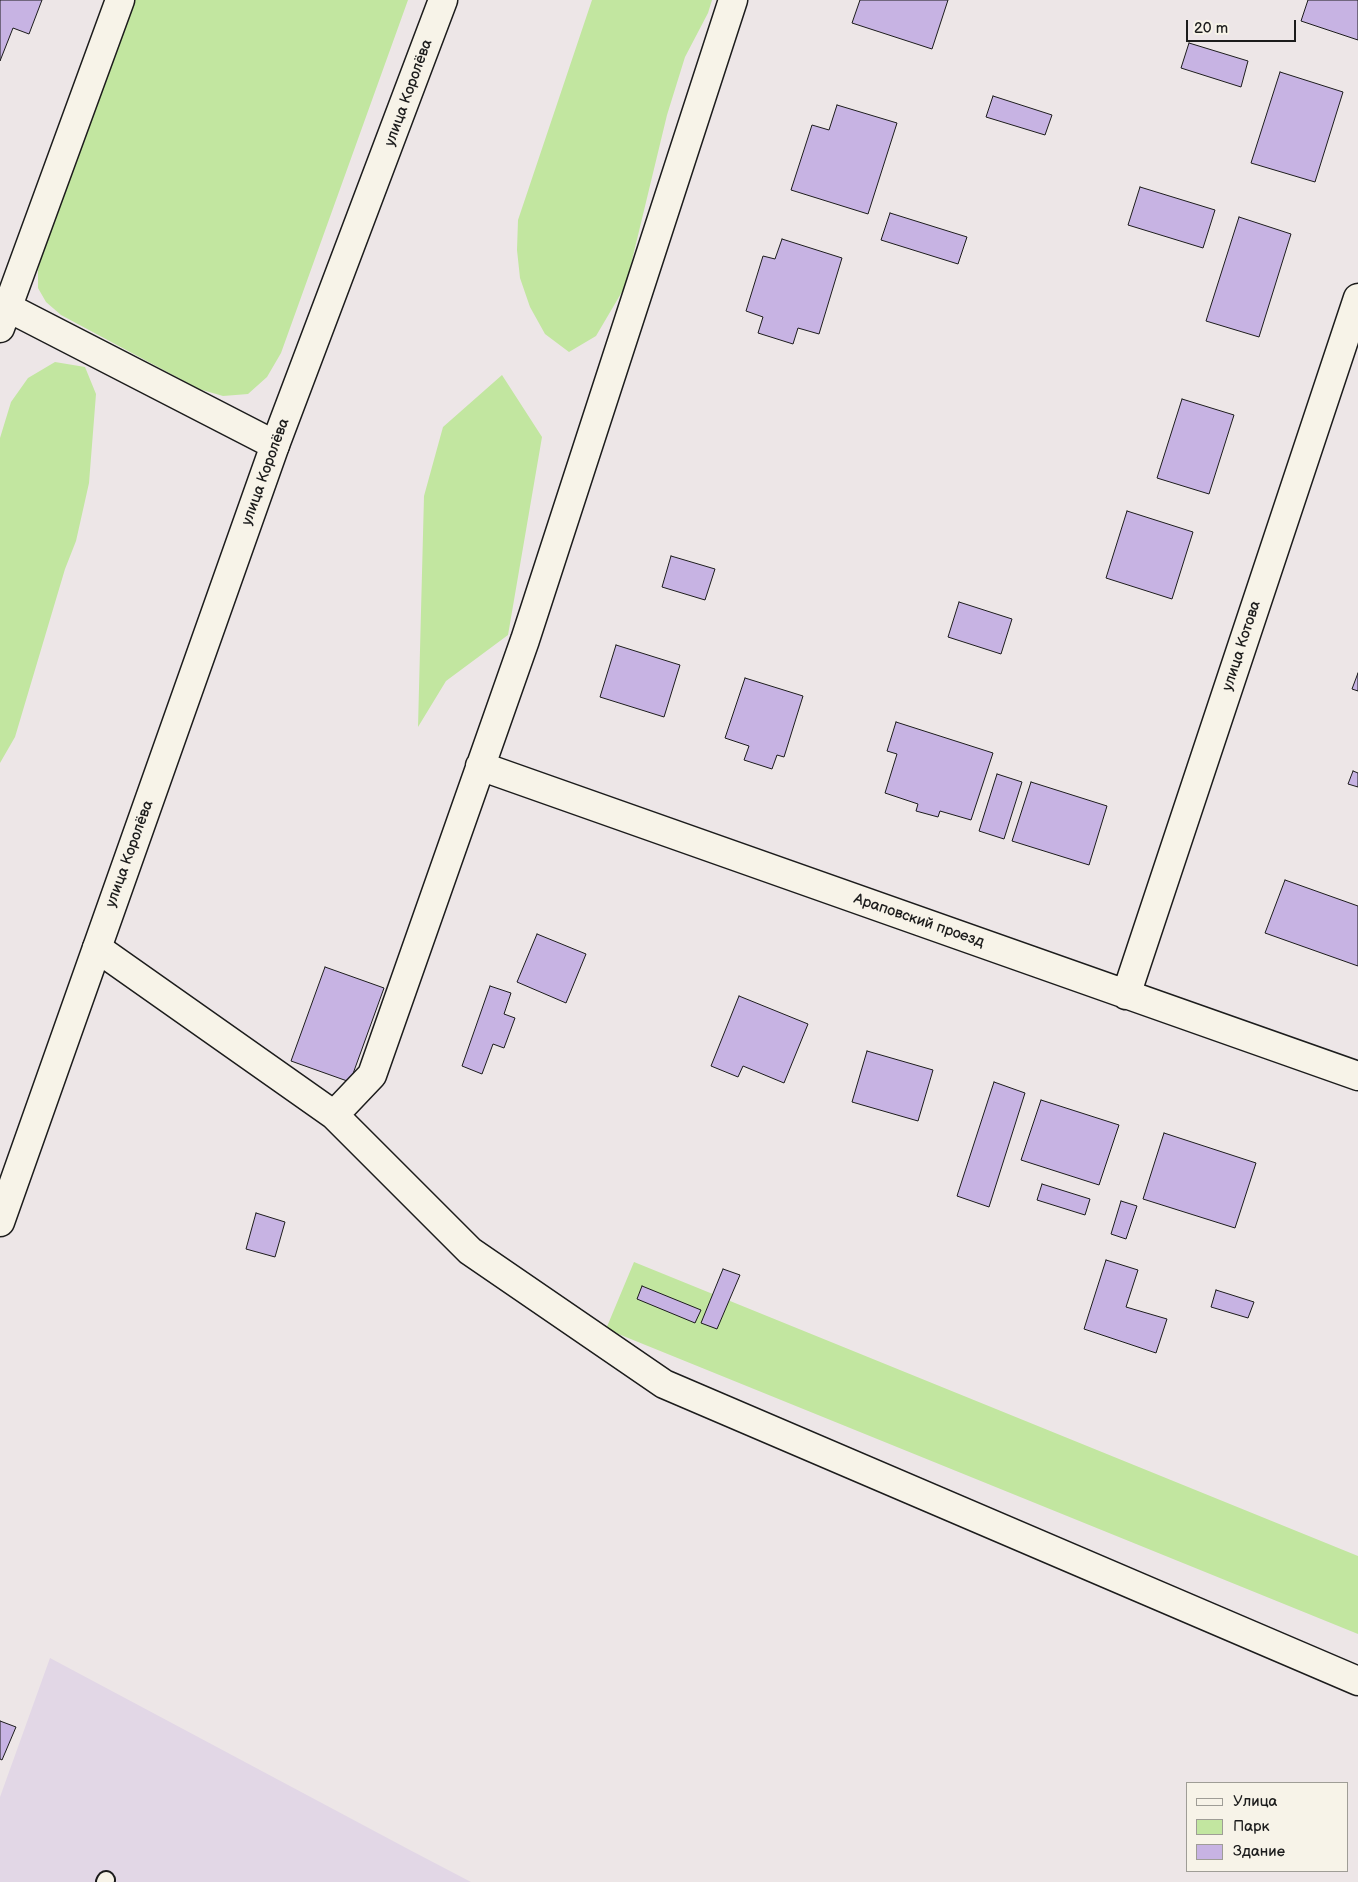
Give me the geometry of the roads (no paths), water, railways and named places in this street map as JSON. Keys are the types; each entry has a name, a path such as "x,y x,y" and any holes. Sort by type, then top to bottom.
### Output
{"street":[{"path":"120,0 4,318 275,445"},
{"name":"улица Королёва","path":"0,1222 275,445 443,0"},
{"path":"334,1115 372,1076 525,640 733,0"},
{"name":"улица Котова","path":"1126,994 1358,298"},
{"name":"Араповский проезд","path":"480,766 1358,1076"},
{"path":"97,948 334,1115 470,1251 664,1384 1358,1681"}]}
